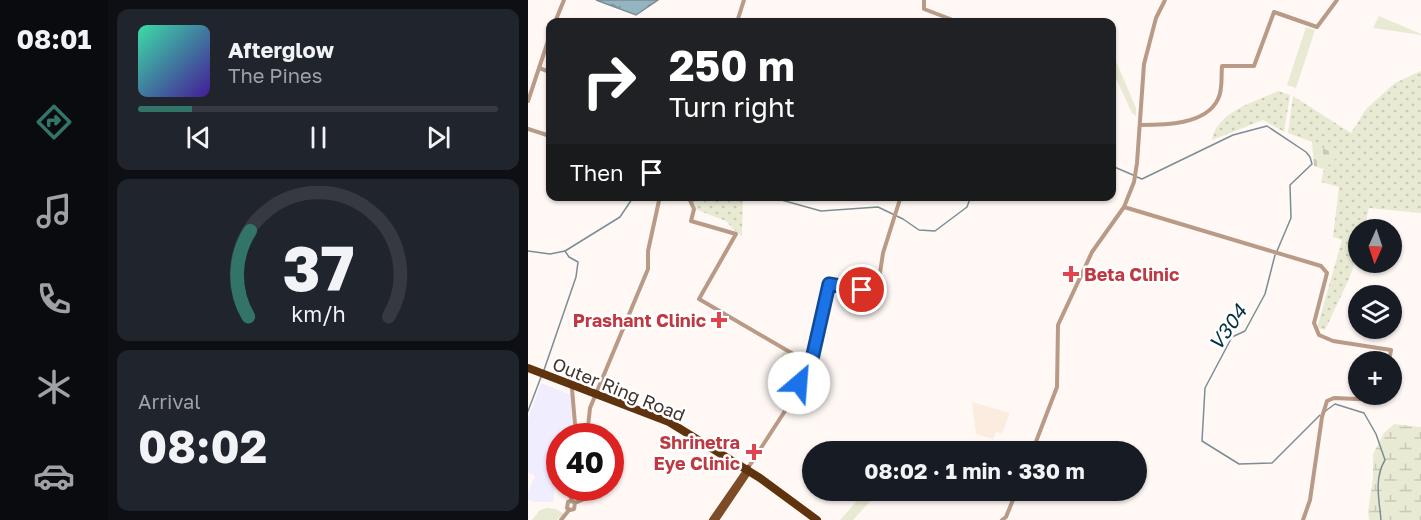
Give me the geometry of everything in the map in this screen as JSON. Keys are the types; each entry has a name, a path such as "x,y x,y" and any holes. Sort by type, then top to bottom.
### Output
{"highway":[{"name":"Outer Ring Road","path":"528,369 671,427 786,495 817,520"},
{"name":"Outer Ring Road","path":"543,375 572,389 596,395"},
{"name":"Outer Ring Road","path":"747,471 810,520"}],"main road":[{"path":"712,520 747,471"},
{"path":"716,520 747,471"}],"street":[{"path":"557,18 564,0"},
{"path":"738,18 744,0"},
{"path":"924,0 924,9 947,18"},
{"path":"1036,441 1057,387 1058,325 1094,248 1124,207 1134,182 1144,64 1156,18 1165,0"},
{"path":"1140,124 1165,125 1199,116 1212,109 1220,97 1222,66 1254,66 1274,12 1317,27 1337,0"},
{"path":"528,101 546,47"},
{"path":"539,68 546,71"},
{"path":"528,129 546,135"},
{"path":"588,423 589,412 648,269 648,251 659,201"},
{"path":"690,201 694,209 692,221 736,234 699,299 804,362"},
{"path":"804,362 812,359 829,284 878,293 883,253 900,201"},
{"path":"1124,207 1321,266 1327,271 1314,323 1319,335 1333,341 1391,351"},
{"path":"747,471 796,394 804,362"},
{"path":"572,389 575,423"},
{"path":"1303,520 1312,488 1324,407 1327,401 1334,398 1348,399"},
{"path":"561,520 569,510 574,509 573,502 578,501"},
{"path":"1002,520 1006,517 1013,501"}],"shaded area":[{"path":"541,383 571,395 572,423 546,423 546,501 553,502 528,500 528,492 535,476 528,472 528,419"},
{"path":"972,402 1010,413 1002,434 996,432 993,439 976,434"}],"green space":[{"path":"1379,16 1421,34 1421,35 1373,28"},
{"path":"1306,27 1315,30 1296,88 1287,85"},
{"path":"1116,61 1136,108 1136,116 1132,113 1116,79"},
{"path":"1421,71 1421,213 1369,208 1366,219 1348,219 1348,273 1351,273 1325,330 1317,328 1342,240 1333,237 1339,187 1321,182 1324,169 1338,156 1312,142 1288,133 1293,96 1351,133 1366,109 1395,83"},
{"path":"1278,91 1290,95 1284,132 1263,120 1212,140 1215,130 1229,115"},
{"path":"1312,142 1338,156 1324,169 1314,166"},
{"path":"691,201 743,201 742,236 726,221 695,209"},
{"path":"784,351 800,364 794,393 771,378"},
{"path":"1394,424 1421,427 1421,520 1369,520 1373,454 1384,433"},
{"path":"857,501 870,501 853,520 840,520"},
{"path":"556,509 564,514 557,520 532,520 540,510"}],"water":[{"path":"596,0 658,0 636,15"}],"waterway":[{"name":"V304","path":"1137,177 1142,179 1233,135 1267,126 1306,152 1312,164 1290,185 1291,218 1277,251"},
{"name":"V304","path":"1116,168 1133,175"},
{"name":"V304","path":"528,251 550,254 565,251 620,217 631,201"},
{"name":"V304","path":"785,201 821,211 878,207 919,230 935,231 967,207 969,201"},
{"name":"V304","path":"544,370 576,277 578,262 569,257 565,251"},
{"name":"V304","path":"1275,255 1265,294 1245,331 1232,337 1205,388 1202,441 1239,464 1272,463 1320,415"},
{"name":"V304","path":"528,411 541,377"},
{"name":"V304","path":"1324,412 1335,404 1364,413 1376,434 1385,460 1378,481 1381,520"}],"place":[{"name":"Beta Clinic","path":"1071,274"},
{"name":"Prashant Clinic","path":"719,320"},
{"name":"Shrinetra Eye Clinic","path":"754,452"}],"route":[{"path":"799,383 804,362 812,359 829,284 862,290"}]}
